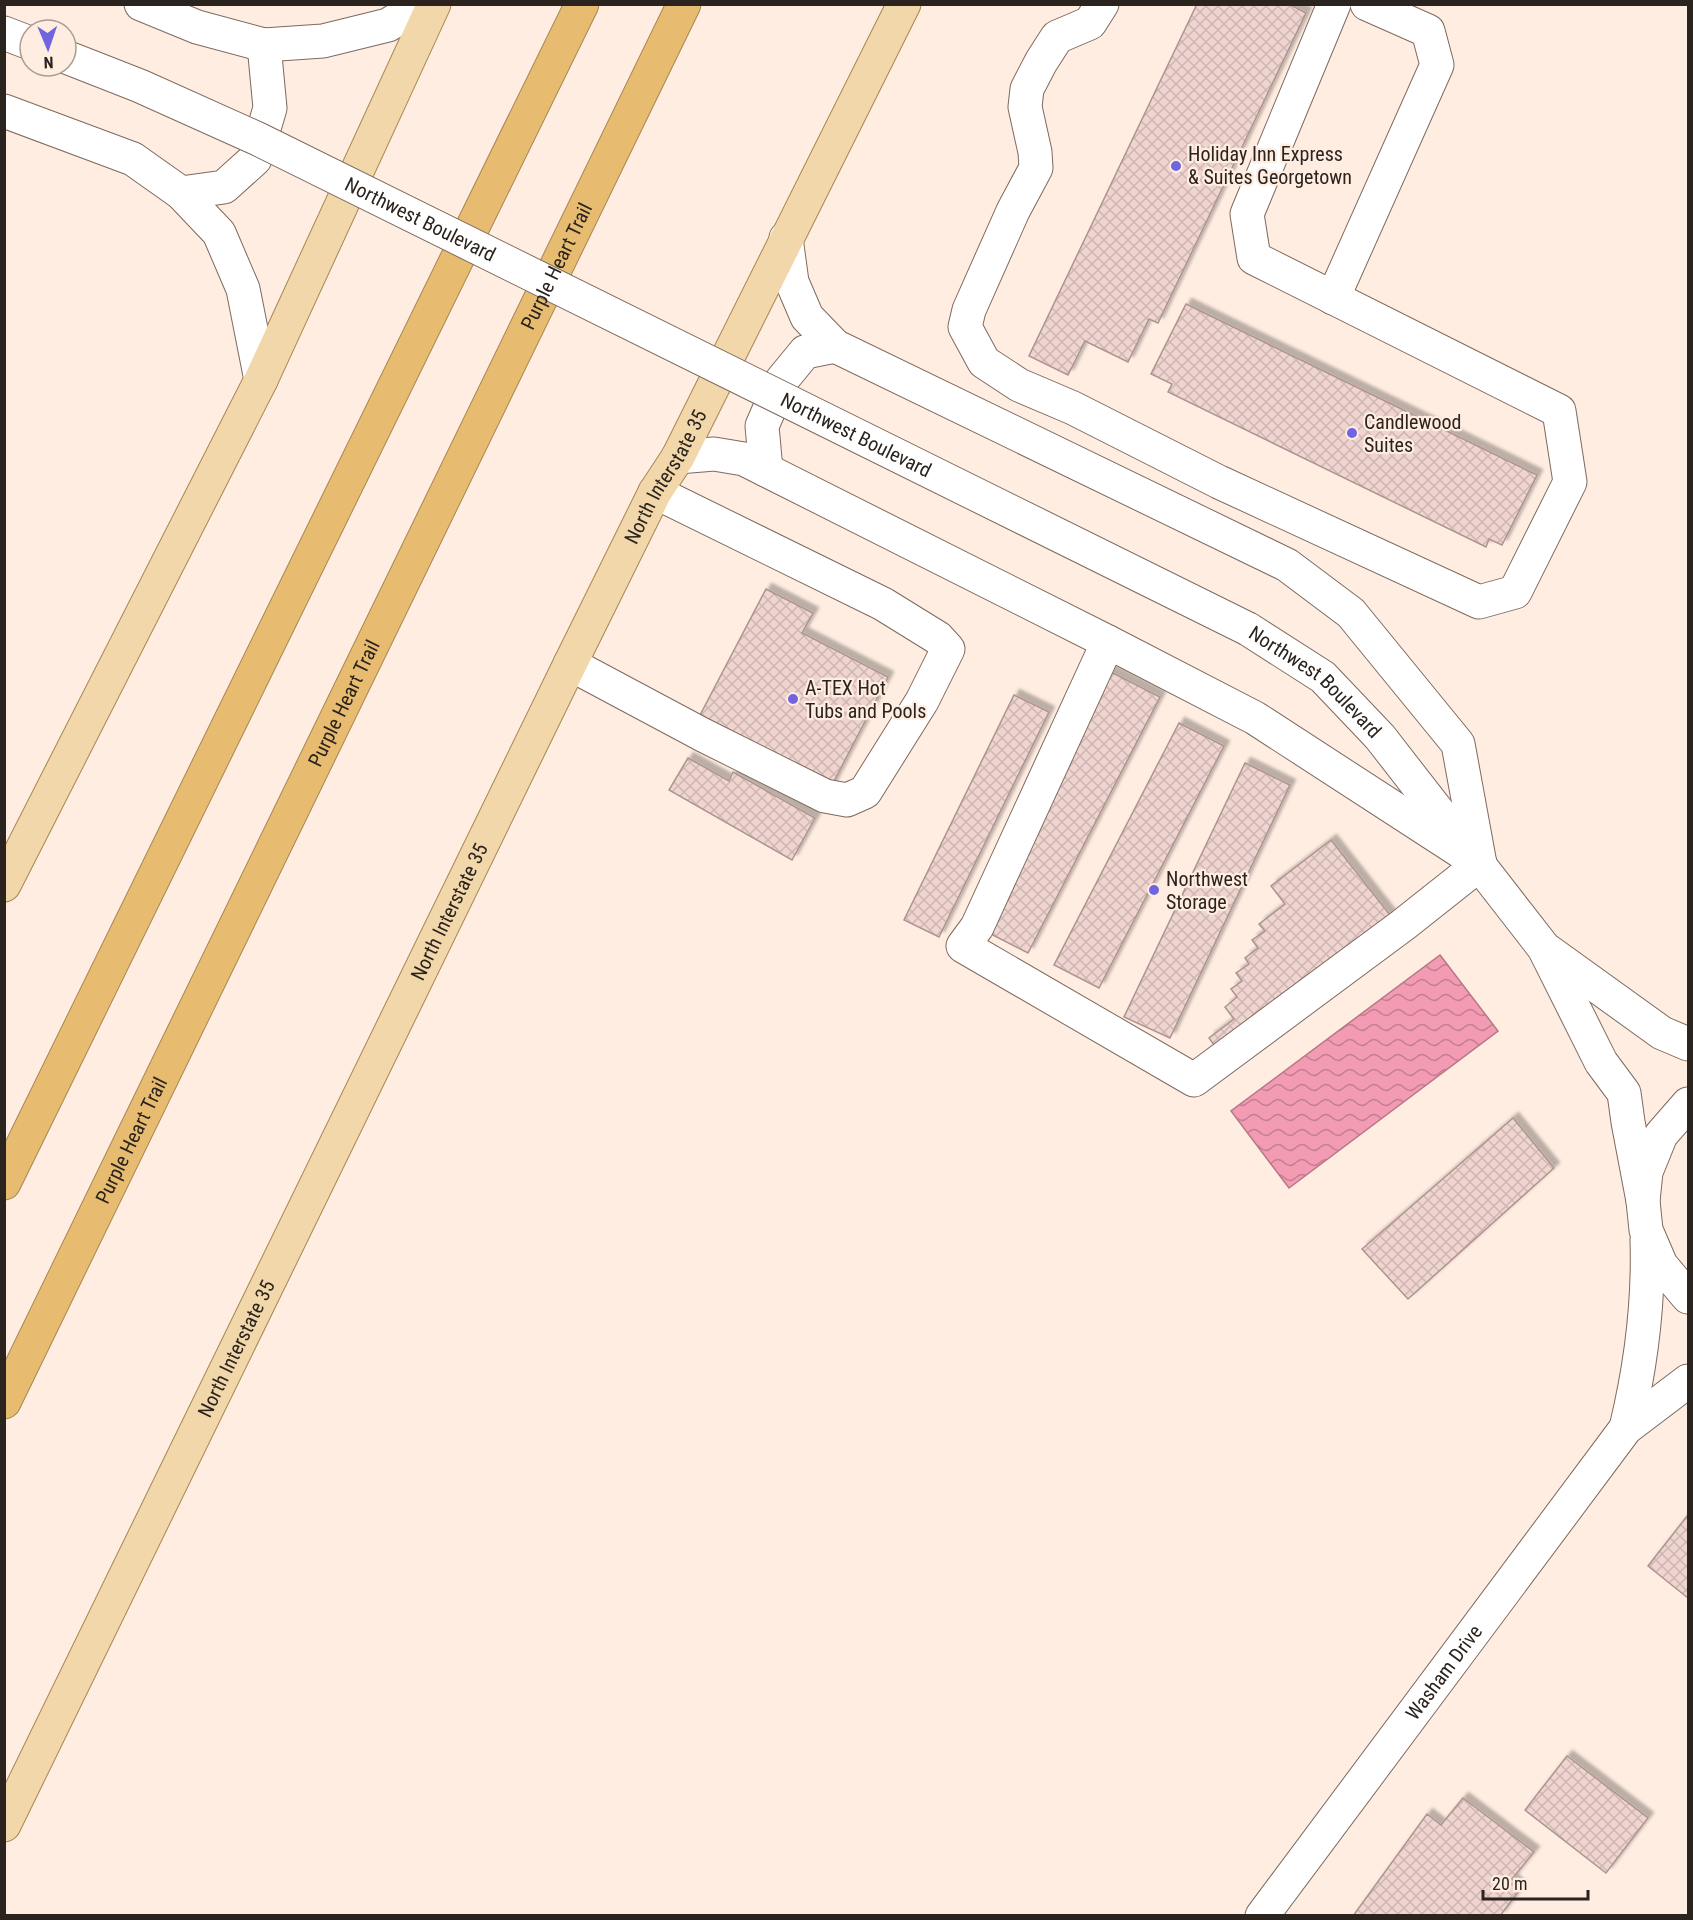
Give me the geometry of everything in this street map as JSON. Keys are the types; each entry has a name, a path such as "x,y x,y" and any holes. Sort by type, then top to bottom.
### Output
{"highway":[{"path":"4,1183 582,4"},
{"name":"Purple Heart Trail","path":"4,1402 684,4"}],"main road":[{"path":"4,885 261,380 434,4"},
{"name":"North Interstate 35","path":"4,1825 655,492 678,457 904,4"}],"street":[{"path":"141,4 197,27 264,45 323,41 388,25 422,4"},
{"path":"1102,4 1090,23 1058,37 1041,62 1027,89 1025,107 1035,152 1036,168 1013,212 973,300 965,327 984,362 1018,385 1073,408 1219,482 1479,602 1515,592 1570,482 1558,411 1254,258 1248,214 1334,4"},
{"path":"1333,298 1437,65 1428,31 1367,4"},
{"path":"181,193 225,187 255,159 270,108 264,45"},
{"name":"Northwest Boulevard","path":"78,62 140,86 258,139 1248,629 1323,677 1380,737 1544,948 1601,1062 1624,1093 1645,1216"},
{"path":"4,111 133,159 181,193 219,233 243,289 261,380"},
{"path":"786,238 792,282 807,317 835,346 1287,565 1351,614 1458,744 1480,864"},
{"path":"766,470 762,426 782,380 805,352 835,346"},
{"path":"678,457 714,454 744,459 1108,642 1255,718 1480,864"},
{"path":"1201,524 1219,482"},
{"path":"570,664 703,735 825,796 847,800 865,792 922,701 948,649 938,638 883,604 655,492"},
{"path":"1108,642 977,927 963,946 1194,1080 1403,925 1480,864"},
{"name":"Northwest Boulevard","path":"1544,948 1662,1033 1689,1044"},
{"path":"1689,1104 1661,1135 1646,1172 1645,1216 1661,1265 1689,1296"},
{"name":"Washam Drive","path":"1626,1428 1640,1367 1644,1332 1647,1262 1645,1216"},
{"name":"Washam Drive","path":"1262,1916 1626,1428 1689,1381"}],"water":[{"path":"1440,955 1498,1031 1289,1188 1231,1111"}],"building":[{"name":"Holiday Inn Express & Suites Georgetown","path":"1197,4 1289,4 1306,13 1158,323 1149,319 1128,362 1085,341 1068,375 1029,356"},
{"name":"Candlewood Suites","path":"1186,304 1537,475 1502,545 1489,539 1486,547 1168,392 1172,384 1151,374"},
{"name":"A-TEX Hot Tubs and Pools","path":"766,589 813,613 802,633 888,677 830,789 697,721"},
{"path":"1109,671 1160,697 1028,953 977,927"},
{"path":"1014,695 1049,712 939,937 904,920"},
{"path":"1179,723 1224,746 1099,988 1054,965"},
{"path":"688,758 729,781 733,772 815,818 792,860 669,790"},
{"path":"1245,763 1290,785 1170,1038 1124,1017"},
{"path":"1331,840 1390,915 1214,1045 1209,1038 1234,1019 1225,1007 1237,997 1231,989 1242,981 1236,973 1249,964 1245,958 1258,948 1252,940 1265,931 1259,924 1285,904 1271,886"},
{"path":"1513,1118 1554,1168 1408,1299 1362,1249"},
{"path":"1688,1515 1688,1598 1648,1566"},
{"path":"1567,1756 1648,1818 1606,1873 1525,1810"},
{"path":"1463,1798 1534,1852 1512,1879 1521,1888 1500,1916 1353,1916 1427,1814 1441,1825"}],"place":[{"name":"Holiday Inn Express & Suites Georgetown","path":"1176,166"},
{"name":"Candlewood Suites","path":"1352,433"},
{"name":"A-TEX Hot Tubs and Pools","path":"793,699"},
{"name":"Northwest Storage","path":"1154,890"}]}
